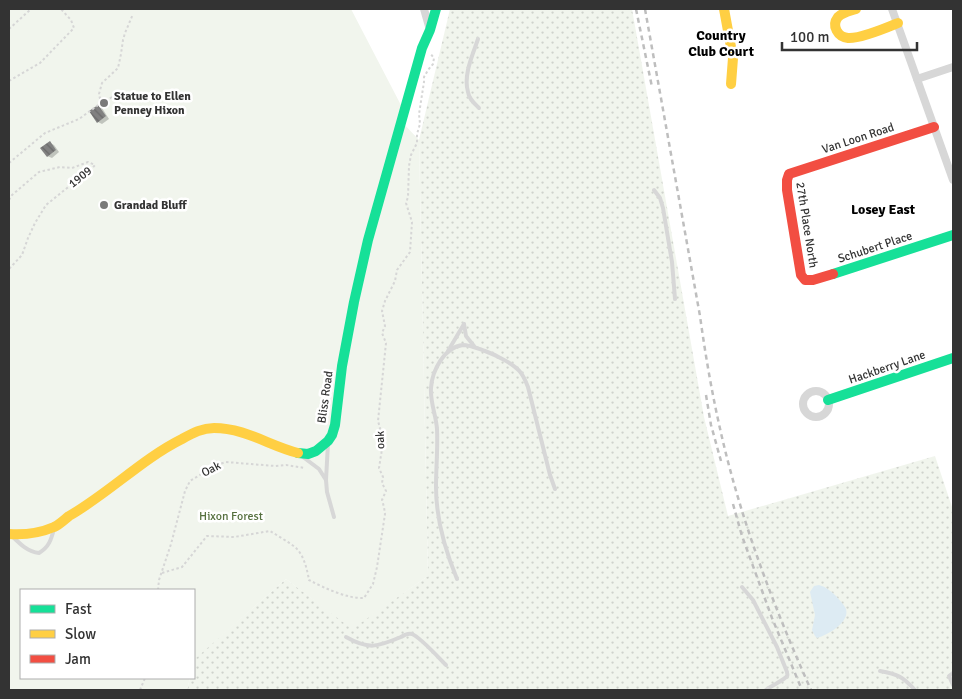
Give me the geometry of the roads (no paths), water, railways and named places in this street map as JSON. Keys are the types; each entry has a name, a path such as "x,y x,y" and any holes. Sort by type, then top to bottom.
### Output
{"street":[{"path":"424,9 430,30"},
{"name":"Bliss Road","path":"300,454 316,451 332,436 354,302 368,240 422,48 436,9"},
{"path":"724,9 734,58 731,84"},
{"path":"856,9 842,14 836,20 835,28 841,36 852,38 898,23"},
{"path":"892,9 953,180"},
{"path":"917,79 953,67"},
{"name":"Van Loon Road","path":"789,174 934,127"},
{"name":"27th Place North","path":"789,174 787,190 801,275 805,280"},
{"name":"Schubert Place","path":"805,280 813,280 953,235"},
{"name":"Hackberry Lane","path":"828,400 953,358"},
{"path":"9,534 23,535 55,527 157,454 202,429 216,428 244,433 300,454"}],"lane":[{"path":"478,38 468,72 467,88 468,94 479,108"},
{"path":"654,190 662,202 672,262 675,299"},
{"path":"447,354 464,324 466,336 474,347"},
{"path":"457,579 450,562 438,515 436,488 437,428 430,389 433,375 439,363 454,348 464,345 495,355 519,371 524,378 528,387 554,489"},
{"path":"328,441 326,480 327,492 334,517"},
{"path":"300,454 318,468 326,480"},
{"path":"9,534 23,547 34,553 40,553 51,542 55,527"},
{"path":"742,587 753,600 777,647 788,676 766,690"},
{"path":"346,636 360,644 370,646 411,634 421,641 446,666"},
{"path":"880,671 900,676 915,690"},
{"path":"953,673 949,676 953,685"},
{"path":"772,685 775,690"}],"railway":[{"path":"636,9 652,87"},
{"path":"645,9 711,384 727,458 758,560 783,626 811,690"},
{"path":"706,395 711,425 721,461"},
{"path":"733,504 742,536 772,618 802,690"}],"place":[{"name":"Statue to Ellen Penney Hixon","path":"104,103"},
{"name":"Grandad Bluff","path":"104,205"}],"district":[{"name":"Country Club Court","path":"721,43"},
{"name":"Losey East","path":"883,209"}],"park label":[{"name":"Hixon Forest","path":"231,516"}]}
